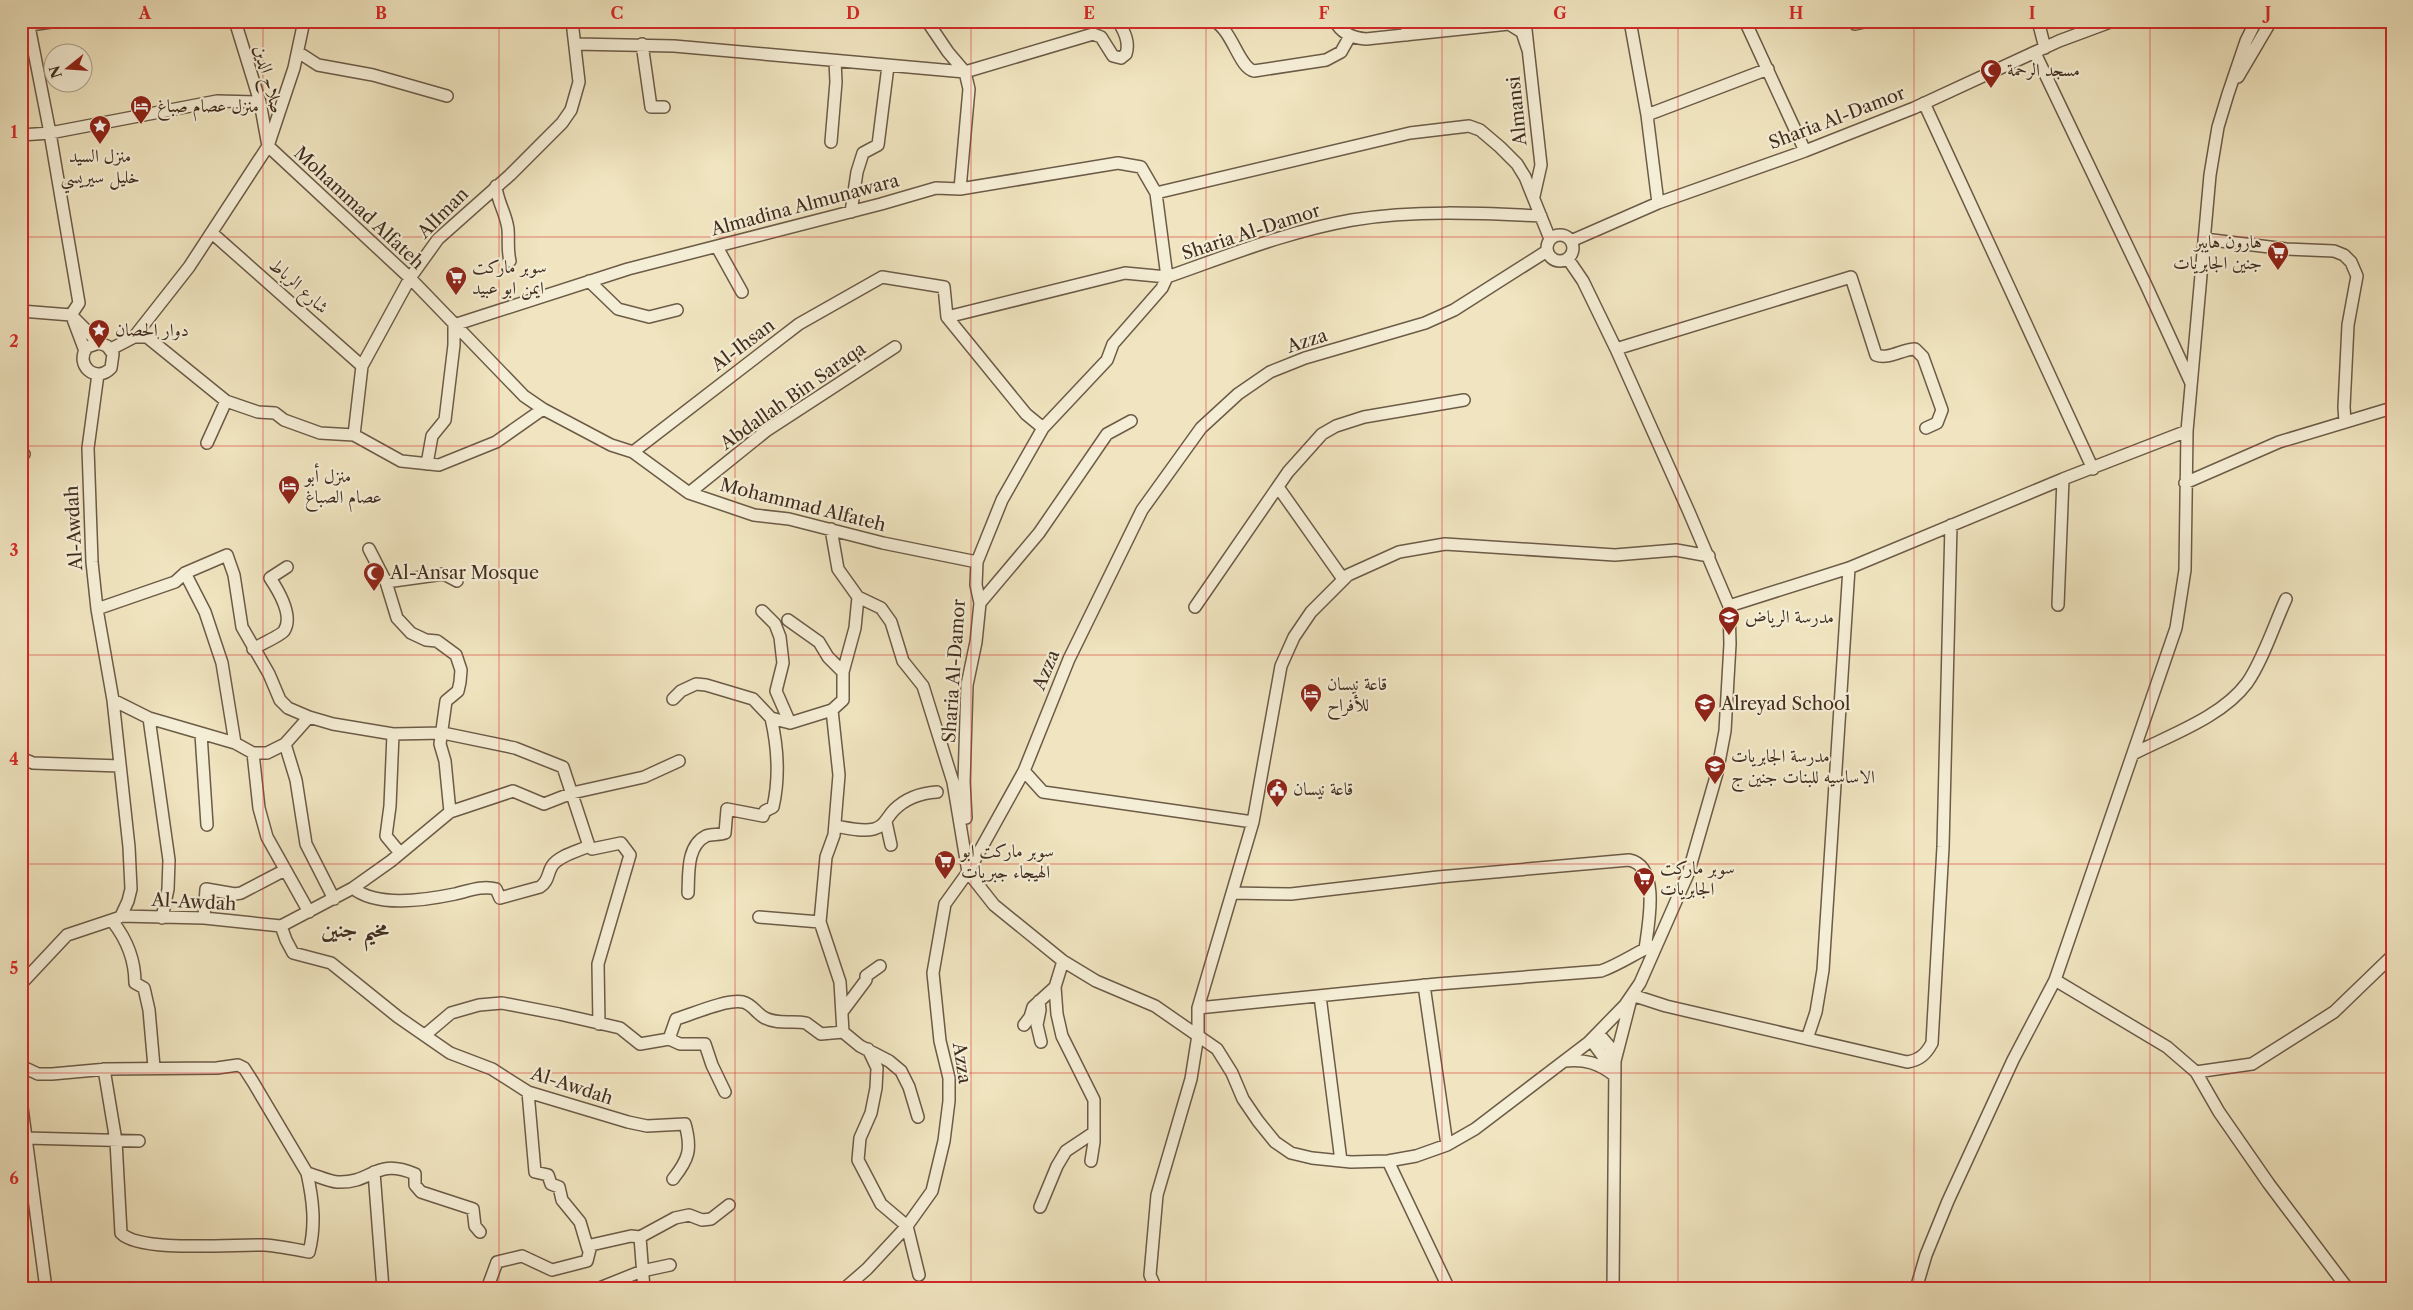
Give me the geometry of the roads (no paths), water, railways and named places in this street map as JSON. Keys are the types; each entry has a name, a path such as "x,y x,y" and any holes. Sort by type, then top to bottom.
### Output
{"street":[{"path":"58,21 26,24 50,133 79,303 71,315"},
{"name":"صلاح الدين","path":"235,21 260,102 268,146"},
{"path":"134,337 189,267 268,146 294,68 304,21"},
{"name":"AlIman","path":"354,435 362,366 410,278 438,239 496,186 510,176 562,123 571,110 579,82 572,21"},
{"path":"927,21 948,52 965,72 969,89 960,189"},
{"path":"575,44 642,44 965,72 1093,34 1101,37 1113,56 1121,58 1126,54 1128,46 1125,32 1118,21"},
{"path":"1214,21 1227,32 1247,68 1254,72 1326,60 1341,52 1350,36"},
{"path":"1335,21 1338,28 1350,36 1380,40 1407,35 1506,24 1513,25 1522,32 1528,50"},
{"path":"1407,21 1407,35"},
{"name":"Almansi","path":"1525,21 1541,165 1534,196"},
{"path":"1630,21 1646,114 1658,203"},
{"path":"1745,21 1805,150"},
{"path":"1855,24 1869,21"},
{"path":"2038,21 2040,50 2191,384"},
{"name":"Sharia Al-Damor","path":"1571,241 1658,203 1805,150 1924,104 2040,50 2113,21"},
{"path":"1916,1289 1926,1255 1948,1201 2013,1060 2055,980 2176,628 2184,570 2187,431 2210,175 2218,127 2246,41 2256,21"},
{"path":"2228,94 2271,21"},
{"path":"642,44 651,107 664,107"},
{"path":"298,52 318,66 373,75 447,96"},
{"path":"832,142 836,82 835,61"},
{"path":"851,212 857,172 863,153 878,145 888,66"},
{"path":"1646,114 1768,69"},
{"path":"21,135 50,133 218,101 260,102"},
{"path":"1924,104 2093,469"},
{"path":"1156,194 1410,133 1463,125 1480,130 1500,147 1525,176 1550,239 1547,251 1555,261 1568,259 1573,251 1571,241 1562,235 1550,239"},
{"name":"Mohammad Alfateh","path":"268,146 410,278 524,396 543,409 611,444 632,452 689,493 754,514 789,519 884,543 977,562"},
{"name":"Almadina Almunawara","path":"454,325 589,281 936,188 960,189 1126,163 1143,168 1156,194 1167,278"},
{"path":"496,186 497,197 508,230 506,247 510,260"},
{"name":"Sharia Al-Damor","path":"968,872 964,782 967,685 976,642 980,603 976,585 977,562 1002,500 1043,428 1106,360 1113,344 1162,288 1167,278 1301,233 1353,220 1414,214 1541,216"},
{"name":"شارع الرباط","path":"212,233 362,366"},
{"path":"2204,239 2286,249 2334,251 2351,262 2357,276 2348,325 2345,422"},
{"path":"717,247 742,292"},
{"name":"Azza","path":"844,1289 867,1269 907,1226 932,1191 944,1141 949,1101 949,1078 940,1041 933,973 945,904 968,872 1024,771 1069,659 1142,510 1201,428 1238,394 1270,372 1305,358 1425,323 1454,310 1547,251"},
{"path":"1568,259 1583,281 1616,349 1709,556 1728,606 1730,644 1725,731 1717,774 1688,874 1659,943 1632,995 1615,1069 1612,1289"},
{"path":"1043,428 1026,414 947,317 1125,273 1167,278"},
{"name":"Al-Ihsan","path":"632,452 800,324 882,277 944,287 947,317"},
{"path":"1616,349 1851,277 1876,355 1885,356 1908,349 1915,350 1923,357 1942,410 1937,423 1926,428"},
{"path":"589,281 618,309 649,317 677,310"},
{"path":"21,311 71,315 99,343 111,349 114,358 111,368 98,374 93,374 84,366 82,356 90,345 99,343"},
{"path":"71,315 84,351"},
{"path":"427,464 432,436 445,420 454,345 454,325"},
{"path":"111,349 134,337 147,336 226,402 258,412 276,413 284,420 320,433 354,435 366,444 401,461 439,465 496,442 543,409"},
{"name":"Abdallah Bin Saraqa","path":"689,493 766,431 895,347"},
{"name":"Al-Awdah","path":"98,374 88,448 92,562 97,609 113,700 129,847 131,889 128,901 117,919"},
{"path":"1195,607 1278,487 1310,446 1322,434 1336,426 1364,417 1464,400"},
{"path":"207,443 226,402"},
{"path":"2185,484 2279,442 2392,408"},
{"path":"980,603 1039,533 1107,434 1131,421"},
{"path":"1728,606 1849,568 2063,479 2093,469 2187,431"},
{"path":"2058,605 2063,479"},
{"path":"1278,487 1343,579"},
{"path":"1632,995 1666,1006 1907,1062 1916,1060 1926,1053 1932,1043 1943,847 1951,525"},
{"path":"831,529 838,570 858,597 881,608 891,622 903,661 923,686 953,782 968,872 994,905 1063,961 1096,981 1155,1006 1217,1049 1232,1073 1243,1099 1275,1142 1291,1153 1312,1158 1341,1161 1388,1161 1416,1156 1447,1145 1475,1129 1565,1061 1595,1036 1632,995"},
{"path":"1156,1289 1150,1275 1157,1195 1192,1079 1198,1036 1198,1008 1253,822 1282,666 1302,624 1321,600 1343,579 1370,563 1399,552 1445,544 1616,554 1676,550 1709,556"},
{"path":"369,549 386,582 397,618 411,633 426,640 436,641 449,648 456,655 462,670 458,691 446,701 440,744 445,761 450,812"},
{"path":"97,609 175,582 185,573 227,555 234,575 242,628 268,674 280,700 288,708 309,718 333,724 393,734 443,733 515,748 556,762 563,766 589,846"},
{"path":"253,649 283,632 287,622 284,609 281,597 270,578 287,567"},
{"path":"1807,1039 1816,1012 1823,970 1849,568"},
{"path":"185,573 205,612 222,663 235,743"},
{"path":"386,582 444,574 457,581"},
{"path":"771,718 790,723 832,710 843,700 843,672 855,628 858,597"},
{"path":"2133,754 2208,716 2237,694 2253,672 2286,599"},
{"path":"762,611 775,624 780,637 783,663 776,691 790,723"},
{"path":"788,620 820,642 828,658 843,672"},
{"path":"673,699 681,691 696,684 706,685 753,699 771,718 777,744 779,774 773,807 765,811 763,816 727,809 725,833 706,836 695,846 690,857 688,893"},
{"path":"113,700 149,718 235,743 253,753 267,753 285,744 309,718"},
{"path":"832,710 839,775 835,826 826,857 820,922 840,982 843,1032 860,1046 890,1061 901,1072 909,1087 918,1117"},
{"path":"149,718 169,860 168,889 162,918"},
{"path":"201,734 207,825"},
{"path":"393,734 390,806 386,836 400,853"},
{"path":"285,744 296,780 306,844 334,899"},
{"path":"253,753 263,826 309,912"},
{"path":"21,758 33,763 120,766"},
{"path":"281,926 353,888 450,812 513,791 544,804 572,792 644,778 679,761"},
{"path":"1024,771 1043,792 1253,822"},
{"path":"835,826 857,830 875,829 886,822 893,811 905,801 937,792"},
{"path":"886,822 891,845"},
{"path":"353,888 362,895 397,901 447,895 488,887 496,889 500,898 540,887 545,884 552,866 557,861 589,846 592,848 621,843 630,855 598,964 599,1024"},
{"path":"1232,893 1291,894 1438,877 1629,860 1638,861 1643,866 1649,884 1650,915 1644,949"},
{"path":"204,918 206,889 235,894 241,893 285,870"},
{"path":"759,917 820,922"},
{"name":"Al-Awdah","path":"117,919 204,918 281,926 293,953 331,963 398,1017 450,1053 492,1069 528,1092 647,1126 685,1124 690,1143 685,1164 673,1179"},
{"path":"21,984 67,935 117,919 135,970 135,983 144,988 149,1010 154,1067"},
{"path":"1198,1008 1601,971 1659,943"},
{"path":"2196,1072 2252,1064 2334,1012 2392,956"},
{"path":"1063,961 1056,987 1062,1036 1094,1100 1091,1161"},
{"path":"842,1012 866,980 866,976 880,966"},
{"path":"2055,980 2167,1047 2196,1072 2219,1112 2269,1184 2348,1289"},
{"path":"1424,986 1447,1145"},
{"path":"1024,1025 1039,1001 1056,987"},
{"path":"1320,996 1341,1161"},
{"path":"1039,1001 1038,1025 1041,1042"},
{"path":"669,1039 676,1019 726,1004 741,1002 748,1004 768,1019 788,1024 805,1022 823,1035 843,1032"},
{"path":"424,1035 451,1013 486,1004 502,1003 620,1028 640,1044 669,1039 680,1044 705,1044 712,1065 725,1092"},
{"path":"1595,1036 1610,1047 1615,1069"},
{"path":"868,1049 877,1068 876,1088 871,1113 860,1138 858,1160 881,1204 907,1226 919,1275"},
{"path":"1565,1061 1588,1061 1606,1068 1615,1069"},
{"path":"21,1066 38,1074 104,1069 154,1067 217,1068 238,1064 244,1068 307,1173 314,1234 309,1252 264,1245 187,1246 136,1242 126,1238 121,1233 116,1141 104,1069"},
{"path":"487,1289 497,1262 522,1256 552,1270 587,1260 588,1249 580,1222 562,1200 559,1187 551,1184 548,1175 535,1172 528,1092"},
{"path":"21,1100 46,1288"},
{"path":"1040,1207 1057,1166 1066,1151 1093,1132"},
{"path":"26,1138 139,1141"},
{"path":"1388,1161 1449,1289"},
{"path":"307,1173 336,1182 363,1179 378,1169 396,1167 415,1174 415,1185 421,1192 473,1209 475,1226 480,1232"},
{"path":"374,1172 384,1288"},
{"path":"588,1249 591,1244 615,1239 640,1237 675,1218 689,1215 702,1220 712,1219 729,1206"},
{"path":"640,1237 644,1289"},
{"path":"597,1289 642,1271 670,1264"}],"place":[{"name":"مسجد الرحمة","path":"1991,89"},
{"name":"منزل عصام صباغ","path":"141,125"},
{"name":"منزل السيد خليل سيريسي","path":"100,145"},
{"name":"هارون هايبر جنين الجابريات","path":"2278,271"},
{"name":"سوبر ماركت ايمن ابو عبيد","path":"456,296"},
{"name":"دوار الحصان","path":"99,349"},
{"name":"منزل أبو عصام الصباغ","path":"289,505"},
{"name":"Al-Ansar Mosque","path":"374,592"},
{"name":"مدرسة الرياض","path":"1729,636"},
{"name":"قاعة نيسان للأفراح","path":"1311,713"},
{"name":"Alreyad School","path":"1705,723"},
{"name":"مدرسة الجابريات الاساسيه للبنات جنين ج","path":"1715,785"},
{"name":"قاعة نيسان","path":"1277,808"},
{"name":"سوبر ماركت ابو الهيجاء جبريات","path":"945,880"},
{"name":"سوبر ماركت الجابريات","path":"1644,897"}],"district":[{"name":"مخيم جنين","path":"355,929"}]}
